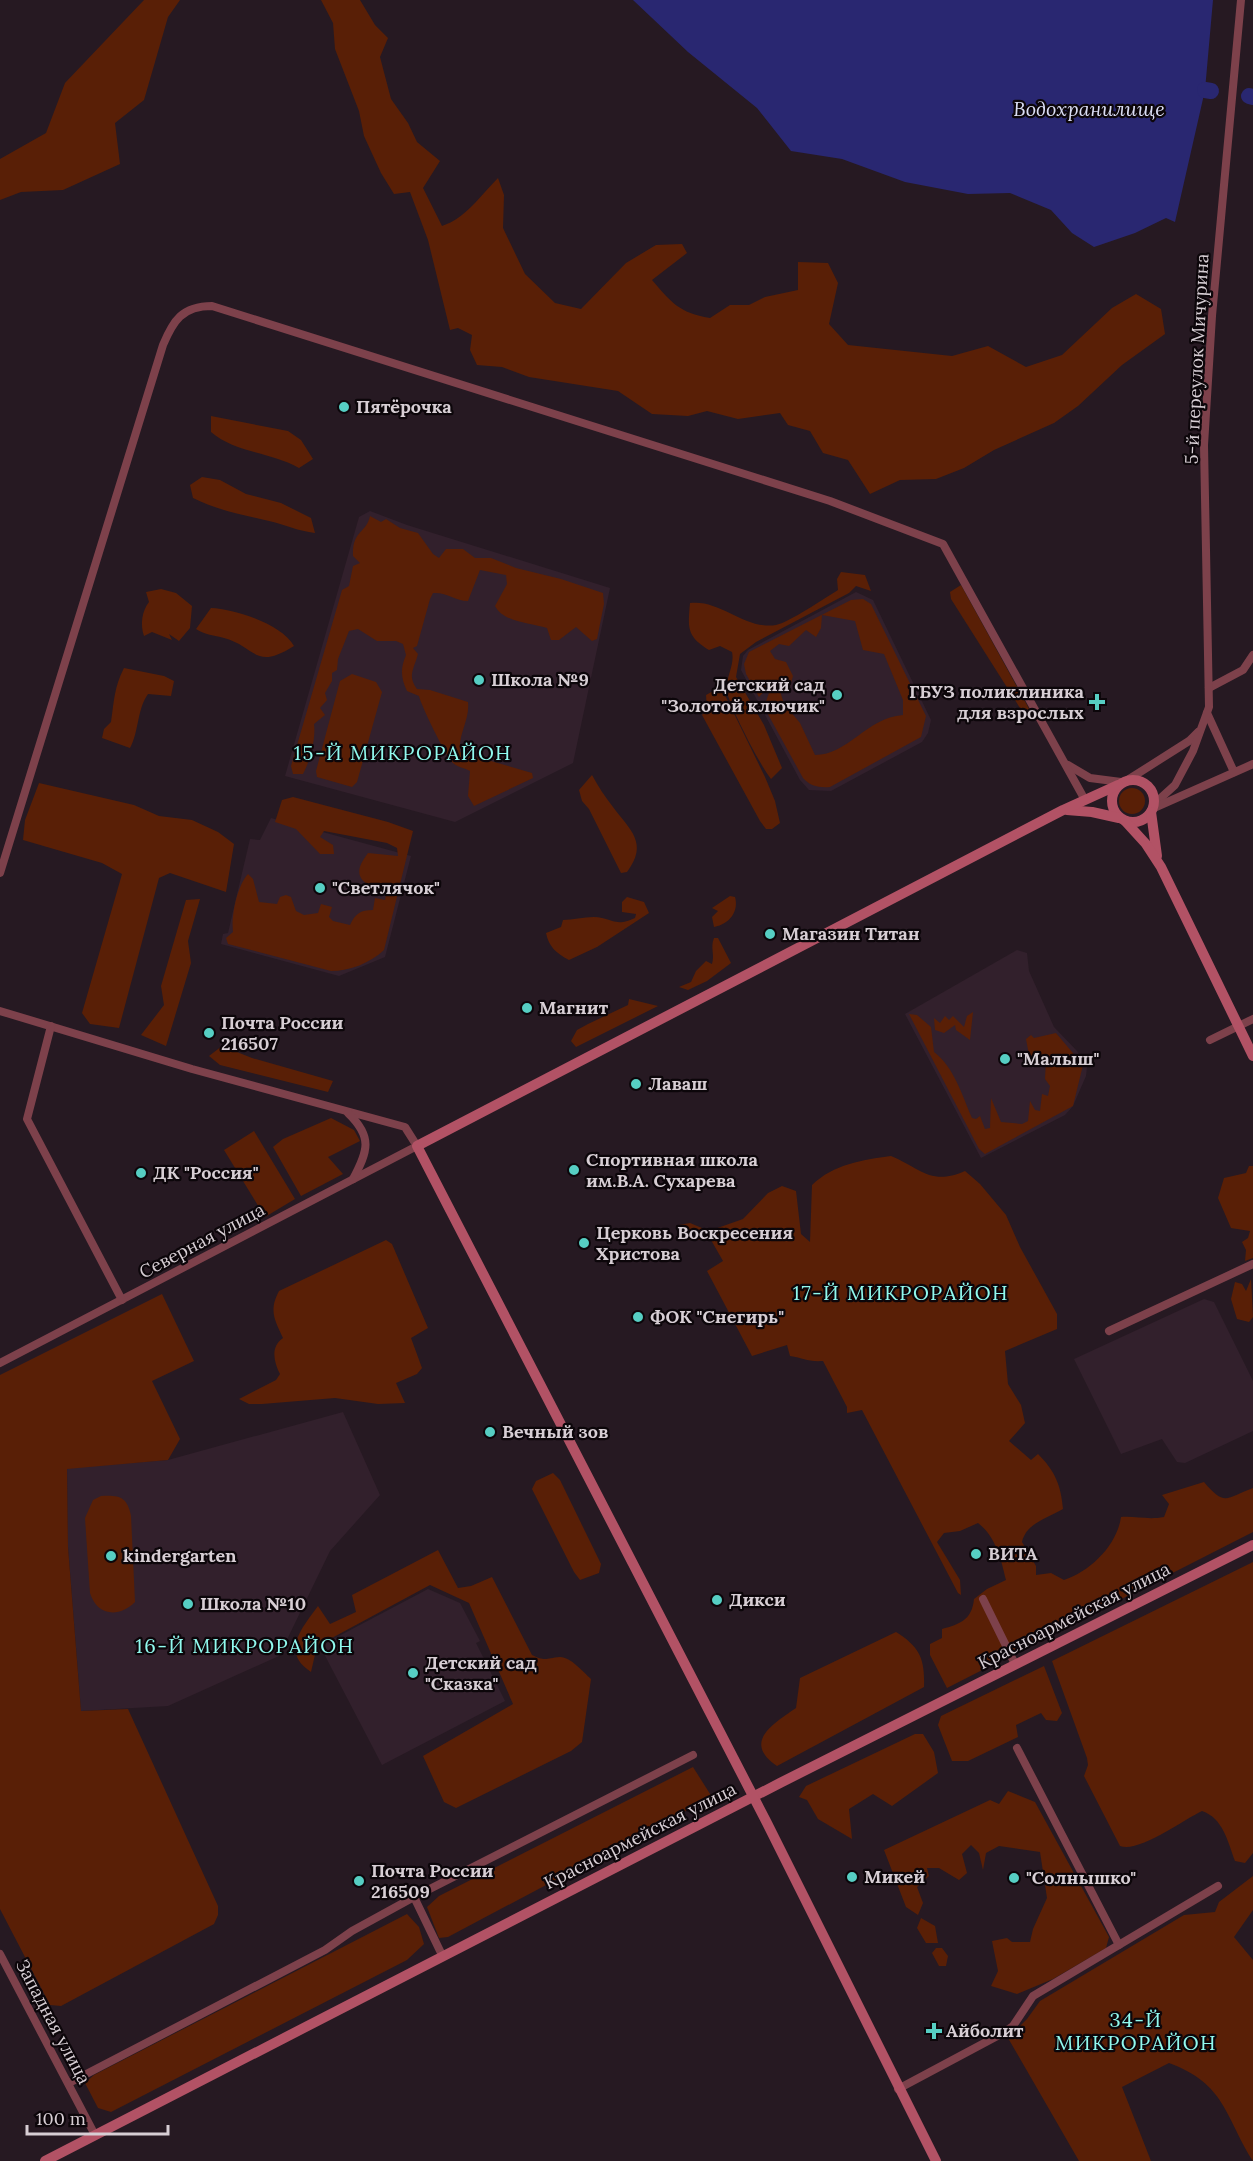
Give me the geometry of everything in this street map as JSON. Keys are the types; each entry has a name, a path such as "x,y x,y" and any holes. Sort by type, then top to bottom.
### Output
{"street":[{"name":"5-й переулок Мичурина","path":"1152,809 1175,785 1206,717 1209,688 1204,445 1212,316 1241,0"},
{"path":"0,873 163,345 174,320 182,313 201,306 212,306 830,501 943,544 1085,800"},
{"path":"1209,688 1243,670 1253,655"},
{"path":"417,1146 1063,810 1122,783 1189,741 1206,717 1234,772"},
{"path":"1063,758 1082,775 1122,783 1140,781 1148,787 1153,795 1155,848 1161,867"},
{"path":"1063,810 1082,810 1137,822 1152,809 1253,764"},
{"path":"1122,783 1112,794 1112,805 1146,844 1161,867 1253,1056"},
{"path":"0,1011 192,1069 405,1127 417,1146 753,1797 936,2161"},
{"path":"1210,1040 1253,1018"},
{"path":"51,1026 27,1119 122,1300"},
{"path":"347,1112 357,1122 366,1141 366,1150 352,1179"},
{"name":"Северная улица","path":"0,1363 417,1146"},
{"path":"1109,1331 1253,1264"},
{"name":"Красноармейская улица","path":"45,2161 442,1955 1253,1545"},
{"path":"983,1599 1015,1664"},
{"path":"1017,1748 1119,1945"},
{"path":"69,2083 325,1950 352,1931 414,1897 693,1755"},
{"path":"898,2089 1003,2033 1013,2026 1033,1996 1218,1886"},
{"path":"414,1897 442,1955"},
{"name":"Западная улица","path":"0,1954 95,2135"}],"shaded area":[{"path":"144,0 180,0 168,17 144,100 115,123 120,164 63,190 21,192 0,200 0,159 46,133 65,83"},
{"path":"321,0 360,0 375,25 388,38 380,57 391,99 408,123 417,142 440,161 423,188 442,226 466,212 498,178 504,195 503,228 525,274 555,303 581,309 626,263 656,245 682,244 687,253 652,280 683,310 710,318 730,305 749,305 765,297 798,290 798,262 828,263 838,283 829,324 848,345 952,356 988,346 1026,367 1062,355 1112,308 1136,294 1161,309 1165,334 1122,365 1078,406 1054,423 994,450 964,468 936,479 900,480 870,494 848,460 823,453 810,431 788,425 780,413 738,419 707,411 688,416 652,414 618,391 529,377 502,367 477,365 470,350 472,335 458,328 450,330 428,240 410,192 394,194 381,173 364,136 359,111 335,49 333,23"},
{"path":"211,416 288,431 301,440 313,459 299,468 231,444 211,432"},
{"path":"202,477 220,480 246,494 281,503 311,518 315,533 230,512 193,498 190,485"},
{"path":"370,511 407,525 610,588 573,763 455,822 285,776 359,517"},
{"path":"370,516 381,522 386,519 400,528 418,533 433,554 439,558 446,549 463,549 475,558 491,558 516,568 561,579 603,593 604,604 597,639 592,641 576,627 559,640 551,640 547,628 510,619 504,615 495,606 507,584 506,575 480,570 468,601 438,593 433,593 430,599 417,646 413,648 418,654 412,672 414,684 417,689 430,690 468,702 460,752 532,773 533,778 474,806 468,796 470,771 450,759 419,696 407,691 403,682 402,673 406,655 403,644 396,641 377,641 358,629 349,631 338,659 337,670 332,673 332,681 325,693 327,700 320,708 325,715 314,724 313,743 306,769 303,774 293,774 291,766 342,590 349,586 353,566 360,563 353,556 355,541"},
{"path":"841,572 865,575 871,591 856,586 849,593 756,642 740,654 736,677 764,725 782,768 771,779 746,737 727,692 732,652 720,646 709,650 696,640 689,625 690,603 712,605 754,623 776,625 838,590 837,579"},
{"path":"961,585 1033,716 1027,719 951,599 950,592"},
{"path":"161,589 176,593 192,606 190,628 179,641 169,634 172,640 152,632 144,636 142,618 149,602 146,592"},
{"name":"Детский сад \"Золотой ключик\"","path":"856,592 873,600 931,720 928,733 922,742 831,791 809,790 800,780 741,670 743,656 748,650"},
{"path":"863,599 871,604 926,716 921,737 830,787 815,786 803,778 764,707 769,693 780,691 784,704 800,723 815,755 827,753 848,743 878,723 903,715 903,700 884,654 863,650 855,621 822,615 821,628 816,637 806,630 789,646 779,644 770,651 775,659 786,662 793,676 790,686 771,684 759,697 746,674 744,664 749,652 851,600"},
{"path":"211,608 232,611 257,619 279,631 294,646 271,657 263,657 235,642 196,629"},
{"path":"124,668 164,676 174,681 171,696 148,694 144,700 130,748 102,738 104,729 111,722 116,688"},
{"path":"352,674 376,682 382,692 357,782 352,787 317,777 316,771 340,681"},
{"path":"722,689 775,801 780,823 772,829 766,829 760,821 702,715 707,709 706,695"},
{"path":"592,775 635,837 636,853 627,872 621,873 589,809 582,801 579,790"},
{"path":"39,783 134,805 159,816 192,820 218,832 234,844 226,892 170,873 159,878 119,1028 90,1024 82,1013 122,874 102,863 23,840 25,820"},
{"path":"1132,788 1141,792 1145,801 1141,810 1132,814 1123,810 1119,801 1123,792"},
{"path":"293,797 388,822 413,831 384,950 372,959 345,970 331,971 228,944 226,938 233,932 234,910 238,893 248,874 253,879 259,902 277,904 280,897 286,895 291,897 296,911 304,915 318,913 321,904 332,907 329,917 333,921 350,925 359,913 373,910 375,898 385,900 386,895 362,879 360,869 368,853 398,856 397,848 387,843 324,831 320,837 333,845 334,854 320,854 296,829 275,822 282,800"},
{"name":"\"Светлячок\"","path":"271,818 411,856 385,957 339,976 221,944 223,934 228,933 250,839 260,840"},
{"path":"730,896 735,897 736,902 732,916 725,923 714,927 712,917 718,911 712,908"},
{"path":"627,897 644,902 649,913 597,947 569,960 551,946 546,933 561,927 563,920 593,917 621,922 635,918 636,914 622,912 622,902"},
{"path":"200,899 188,941 191,963 166,1046 141,1035 164,1005 161,986 186,900"},
{"path":"714,938 718,938 731,963 707,981 688,990 679,987 691,982 696,971 706,961 712,964"},
{"name":"\"Малыш\"","path":"1017,950 1027,953 1029,971 1054,1027 1077,1051 1087,1067 1086,1076 1073,1106 1065,1115 981,1158 905,1014"},
{"path":"629,999 658,1006 576,1047 571,1041 577,1030 628,1005"},
{"path":"973,1012 970,1040 956,1030 955,1025 944,1033 935,1030 934,1018 940,1023 945,1016 949,1020 953,1016 964,1027 967,1016"},
{"path":"909,1014 917,1015 931,1027 934,1052 952,1073 972,1118 976,1119 980,1116 985,1129 990,1128 991,1098 1001,1122 1022,1124 1028,1121 1030,1101 1035,1110 1040,1111 1042,1094 1048,1096 1050,1086 1045,1079 1046,1060 1029,1055 1026,1039 1031,1035 1034,1038 1056,1033 1083,1065 1073,1106 985,1154 979,1149"},
{"path":"222,1046 252,1058 333,1081 328,1092 220,1065 209,1056"},
{"path":"331,1118 354,1130 360,1141 328,1157 343,1174 301,1196 273,1147 283,1139"},
{"path":"254,1131 295,1199 265,1217 224,1150"},
{"path":"891,1156 935,1176 943,1177 965,1171 980,1184 1006,1215 1020,1247 1057,1314 1057,1329 1005,1351 1008,1384 1021,1405 1025,1423 1009,1441 1031,1460 1038,1454 1044,1460 1056,1479 1062,1500 1063,1509 1044,1518 1024,1535 1022,1542 1036,1566 1036,1575 1051,1573 1064,1580 1084,1570 1108,1547 1119,1527 1121,1517 1164,1517 1169,1504 1162,1495 1204,1482 1222,1498 1231,1497 1253,1488 1253,1532 947,1688 930,1655 930,1644 942,1638 942,1629 960,1623 968,1616 974,1599 987,1589 1006,1580 1000,1556 989,1535 978,1523 960,1531 944,1533 937,1542 960,1580 961,1595 862,1410 847,1413 847,1407 823,1361 790,1356 787,1345 752,1356 707,1271 723,1261 711,1240 684,1240 679,1225 690,1223 709,1231 743,1219 768,1193 782,1186 796,1191 801,1234 810,1242 812,1185 839,1168 859,1161"},
{"path":"1249,1166 1253,1166 1253,1258 1245,1261 1246,1250 1242,1242 1248,1238 1250,1231 1231,1228 1218,1198 1224,1178 1246,1173"},
{"path":"386,1240 392,1244 428,1328 411,1338 422,1368 417,1374 396,1383 405,1403 378,1404 335,1398 249,1404 239,1399 276,1380 280,1374 276,1365 275,1350 283,1338 273,1309 279,1291"},
{"path":"1251,1279 1253,1317 1249,1322 1237,1319 1231,1299 1235,1282 1242,1284 1246,1291"},
{"path":"162,1294 194,1361 152,1381 180,1439 168,1460 67,1469 68,1547 81,1711 128,1709 218,1906 218,1915 214,1924 61,2006 50,2005 0,1909 0,1375"},
{"path":"1204,1299 1214,1302 1253,1381 1253,1431 1185,1463 1177,1462 1162,1439 1121,1454 1074,1359"},
{"name":"Школа №10","path":"343,1412 380,1495 330,1551 279,1656 168,1706 81,1711 68,1547 67,1468 168,1460"},
{"path":"553,1473 560,1480 601,1564 599,1573 580,1580 532,1489 536,1481"},
{"name":"kindergarten","path":"101,1496 118,1497 125,1501 131,1516 135,1602 122,1611 116,1612 103,1610 93,1601 90,1593 85,1518 93,1500"},
{"path":"438,1550 458,1588 471,1586 492,1577 532,1655 543,1659 564,1658 573,1662 591,1679 582,1742 571,1751 456,1808 444,1802 423,1756 513,1704 469,1603 430,1585 317,1646 311,1672 302,1664 295,1648 301,1631 318,1606 330,1624 356,1612 352,1595"},
{"path":"1253,1562 1253,1853 1245,1863 1235,1861 1220,1825 1209,1814 1202,1811 1138,1845 1120,1846 1084,1776 1088,1765 1087,1758 1052,1661"},
{"name":"Детский сад \"Сказка\"","path":"428,1589 460,1603 480,1641 476,1643 505,1701 382,1765 320,1646"},
{"path":"896,1632 916,1649 922,1661 924,1687 777,1766 767,1757 762,1749 762,1741 765,1734 778,1720 796,1708 800,1678"},
{"path":"1044,1666 1062,1713 1057,1721 1046,1720 1041,1713 1016,1725 1018,1737 968,1761 952,1761 938,1725 941,1716"},
{"path":"915,1734 923,1734 934,1752 938,1773 892,1806 873,1794 849,1809 852,1839 818,1819 807,1800 799,1797 806,1786"},
{"path":"693,1767 712,1797 448,1937 439,1938 427,1907 439,1896"},
{"path":"1008,1791 1035,1802 1109,1937 1106,1948 1053,1979 1017,1994 991,1986 998,1971 992,1941 1007,1938 1012,1942 1030,1942 1033,1929 1047,1898 1040,1852 999,1846 986,1853 983,1870 979,1853 971,1845 962,1854 967,1873 959,1880 939,1868 927,1868 929,1876 917,1887 923,1903 918,1915 906,1907 884,1850 990,1800 999,1804"},
{"path":"1253,1876 1253,1910 1234,1937 1253,1960 1253,2161 1222,2103 1213,2092 1188,2071 1169,2063 1122,2087 1151,2161 1079,2161 1008,2038 1027,2019 1040,2001 1184,1915 1215,1912 1219,1902"},
{"path":"407,1914 419,1927 424,1944 407,1960 111,2112 98,2108 85,2083 94,2075"},
{"path":"921,1918 935,1926 938,1943 926,1943 917,1928"},
{"path":"936,1948 942,1948 948,1956 946,1966 939,1966 932,1953"}],"water":[{"name":"Водохранилище","path":"633,0 1213,0 1205,90 1175,222 1166,218 1135,233 1094,247 1072,233 1051,210 1010,193 968,194 905,182 842,159 791,151 757,108 688,52"}],"waterway":[{"path":"1205,90 1211,91"},
{"path":"1249,96 1253,97"}],"place":[{"name":"Пятёрочка","path":"344,407"},
{"name":"Школа №9","path":"479,680"},
{"name":"Детский сад \"Золотой ключик\"","path":"837,695"},
{"name":"ГБУЗ поликлиника для взрослых","path":"1097,702"},
{"name":"\"Светлячок\"","path":"320,888"},
{"name":"Магазин Титан","path":"770,934"},
{"name":"Магнит","path":"527,1008"},
{"name":"Почта России 216507","path":"209,1033"},
{"name":"\"Малыш\"","path":"1005,1059"},
{"name":"Лаваш","path":"636,1084"},
{"name":"Спортивная школа им.В.А. Сухарева","path":"574,1170"},
{"name":"ДК \"Россия\"","path":"141,1173"},
{"name":"Церковь Воскресения Христова","path":"584,1243"},
{"name":"ФОК \"Снегирь\"","path":"638,1317"},
{"name":"Вечный зов","path":"490,1432"},
{"name":"ВИТА","path":"976,1554"},
{"name":"kindergarten","path":"111,1556"},
{"name":"Дикси","path":"717,1600"},
{"name":"Школа №10","path":"188,1604"},
{"name":"Детский сад \"Сказка\"","path":"413,1673"},
{"name":"Микей","path":"852,1877"},
{"name":"\"Солнышко\"","path":"1014,1878"},
{"name":"Почта России 216509","path":"359,1881"},
{"name":"Айболит","path":"934,2031"}],"district":[{"name":"15-Й МИКРОРАЙОН","path":"403,753"},
{"name":"17-Й МИКРОРАЙОН","path":"901,1293"},
{"name":"16-Й МИКРОРАЙОН","path":"245,1646"},
{"name":"34-Й МИКРОРАЙОН","path":"1136,2032"}]}
